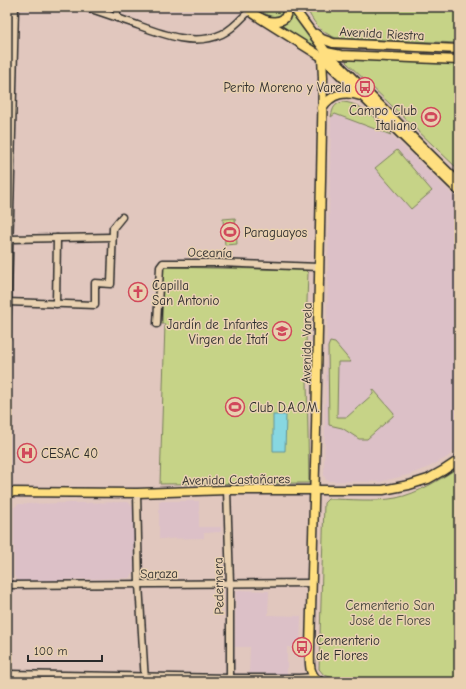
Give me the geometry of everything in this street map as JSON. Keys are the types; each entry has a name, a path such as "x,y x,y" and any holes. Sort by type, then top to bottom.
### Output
{"main road":[{"path":"260,18 280,21 287,15 289,7"},
{"path":"293,7 309,29 324,55 363,97 459,191"},
{"path":"248,9 260,18 337,64 459,183"},
{"name":"Avenida Riestra","path":"309,29 322,39 333,43 459,48"},
{"path":"420,58 421,47"},
{"name":"Avenida Riestra","path":"324,55 459,60"},
{"name":"Avenida Varela","path":"313,676 310,671 324,55"},
{"path":"337,64 337,58 341,55"},
{"path":"322,108 327,102 339,94 347,93 363,97"},
{"name":"Avenida Castañares","path":"7,492 137,493 227,490 383,490 428,479 459,460"},
{"path":"313,676 321,682"}],"street":[{"path":"7,337 7,292 10,239 9,196 12,119 10,96 15,7"},
{"path":"86,7 161,33 185,39 212,38 222,34 237,24 248,9"},
{"path":"117,7 117,18"},
{"path":"7,127 12,119"},
{"path":"7,301 95,305 95,283 111,284 113,228 122,217"},
{"path":"10,239 112,237"},
{"path":"56,304 58,238"},
{"name":"Oceanía","path":"157,324 160,267 163,263 213,263 319,267"},
{"name":"Pedernera","path":"227,490 230,583 230,680"},
{"path":"137,493 138,584 145,679"},
{"name":"Saraza","path":"7,585 312,583"},
{"path":"7,674 145,679 230,680 299,678 313,676"}],"shaded area":[{"path":"334,114 391,135 459,201 459,448 446,458 429,467 411,474 380,482 327,481 324,476 331,117"},
{"path":"159,501 199,501 199,527 221,527 221,532 204,533 204,538 159,539"},
{"path":"128,502 133,507 134,572 129,578 19,581 14,576 14,508 18,504"},
{"path":"239,590 269,591 268,615 301,616 300,648 287,647 287,674 249,673 250,647 235,647 236,592"}],"green space":[{"path":"255,7 283,7 282,15 275,18"},
{"path":"306,7 459,7 459,43 336,38 321,30 311,17"},
{"path":"292,11 318,46 319,50 311,47 278,27 286,23"},
{"name":"Campo Club Italiano","path":"348,57 459,64 459,170 346,62"},
{"path":"343,102 358,106 370,114 391,135 335,114 331,117 334,107"},
{"path":"397,150 432,191 411,209 375,168"},
{"name":"Paraguayos","path":"235,218 237,244 225,245 223,219"},
{"name":"Club D.A.O.M.","path":"165,267 305,270 308,273 306,330 309,483 160,484 165,324 162,324 163,269"},
{"path":"330,342 335,343 351,362 338,362 337,417 347,417 373,394 373,389 394,413 393,416 367,439 359,439 342,428 329,425 328,347"},
{"name":"Cementerio San José de Flores","path":"459,467 459,682 346,682 324,675 319,669 324,503 328,499 379,500 404,496 429,486"}],"water":[{"path":"273,415 286,415 285,451 273,451"}],"place":[{"name":"Perito Moreno y Varela","path":"365,87"},
{"name":"Campo Club Italiano","path":"431,117"},
{"name":"Paraguayos","path":"230,232"},
{"name":"Capilla San Antonio","path":"138,292"},
{"name":"Jardín de Infantes Virgen de Itatí","path":"282,331"},
{"name":"Club D.A.O.M.","path":"235,407"},
{"name":"CESAC 40","path":"27,453"},
{"name":"Cementerio de Flores","path":"302,647"}]}
